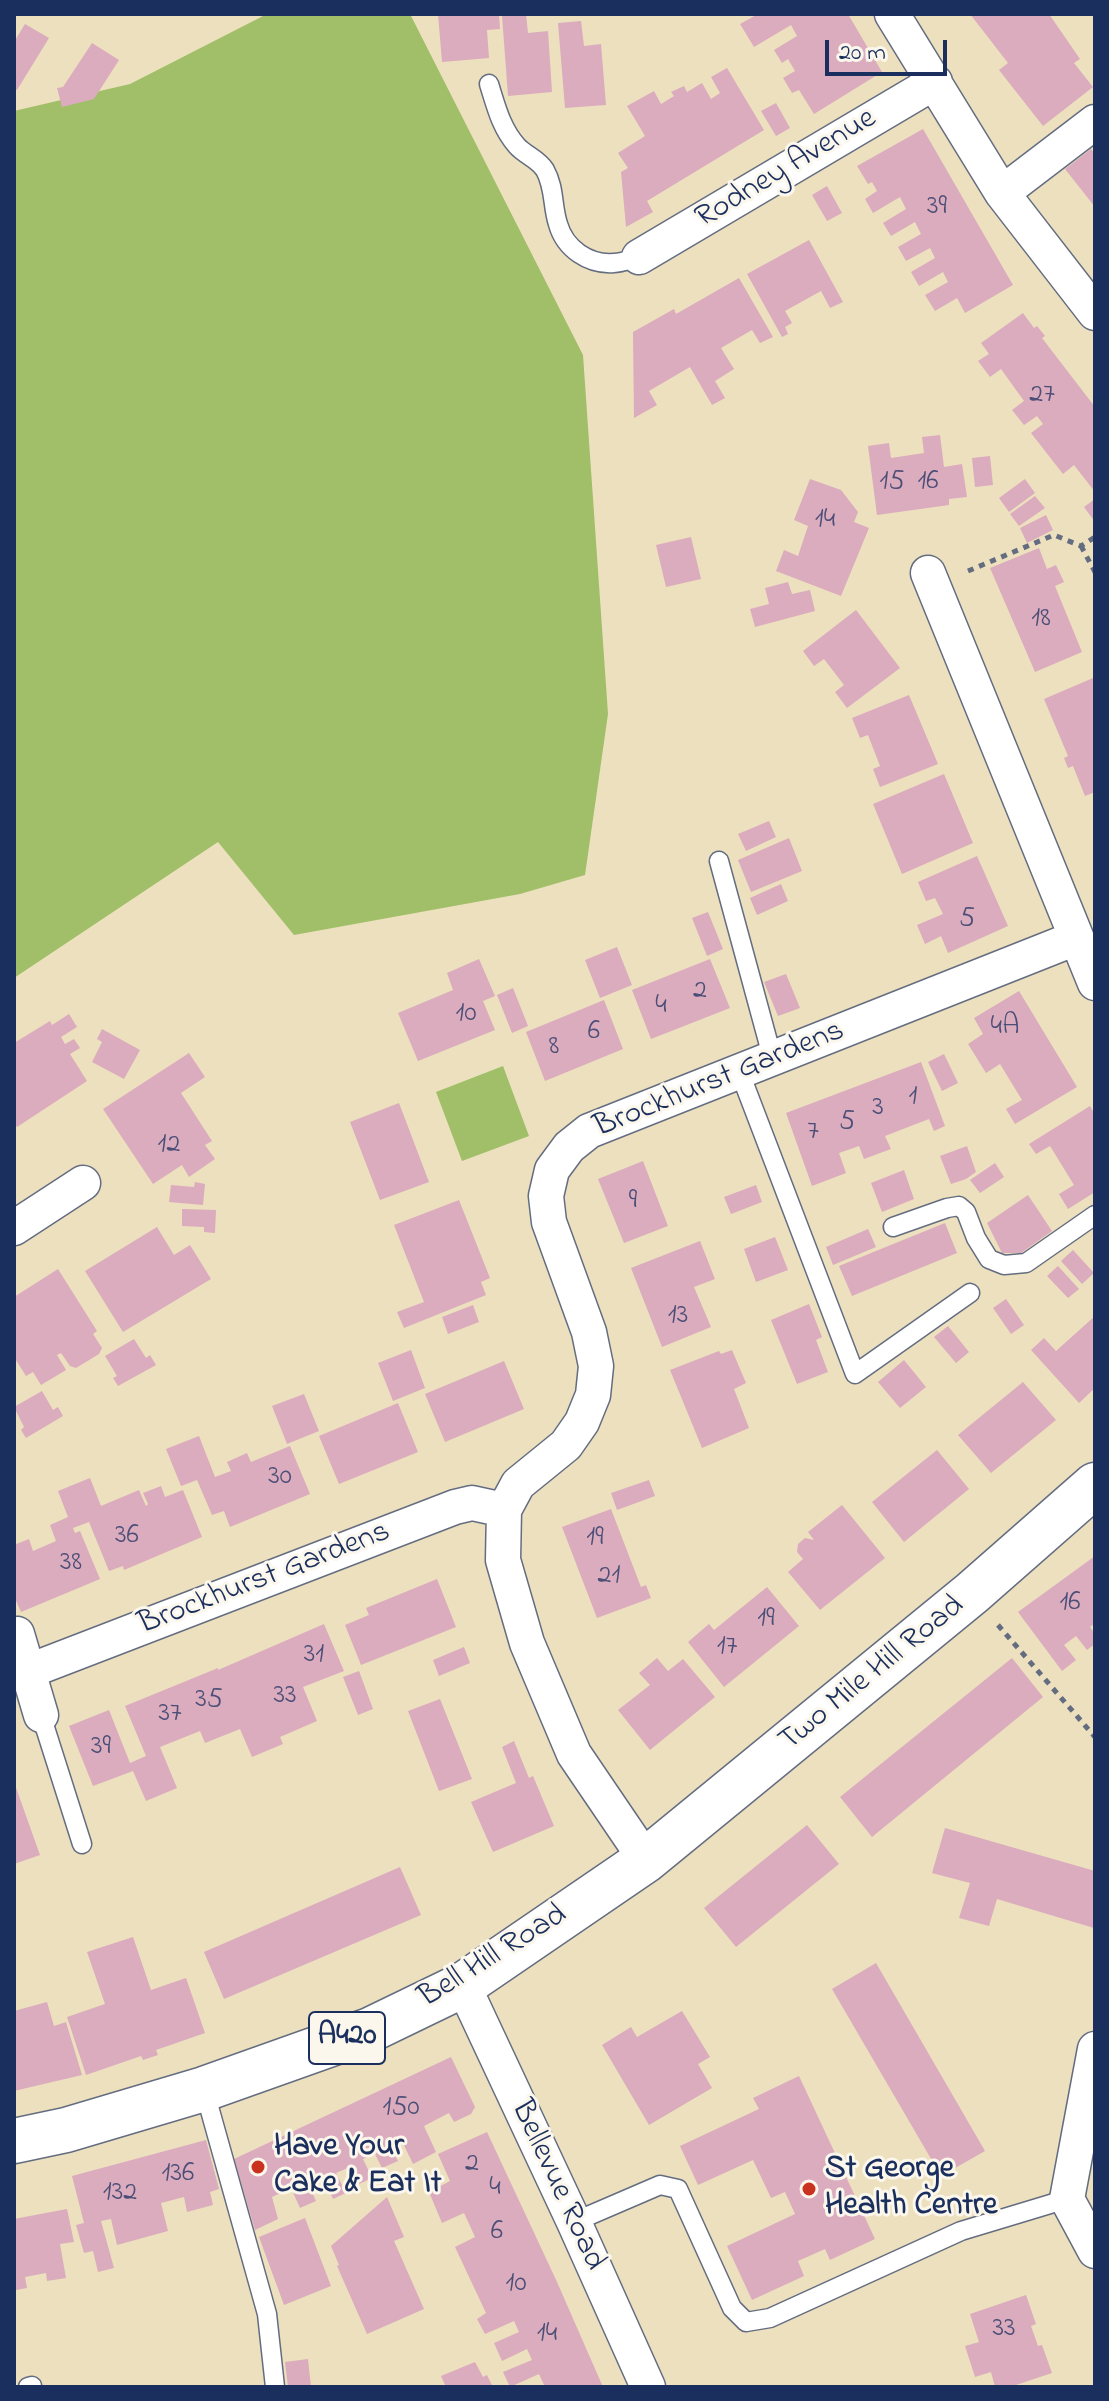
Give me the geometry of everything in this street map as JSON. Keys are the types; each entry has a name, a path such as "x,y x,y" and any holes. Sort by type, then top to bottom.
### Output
{"main road":[{"name":"Two Mile Hill Road","path":"646,1860 972,1593 1095,1485"},
{"name":"Bell Hill Road","path":"14,2141 66,2130 204,2089 370,2030 463,1985 646,1860"}],"street":[{"path":"892,14 1002,193 1095,313"},
{"name":"Rodney Avenue","path":"639,257 935,82"},
{"path":"1002,193 1095,122"},
{"path":"930,579 1095,983"},
{"name":"Brockhurst Gardens","path":"29,1671 455,1507 472,1503 504,1510 518,1484 566,1445 582,1422 593,1395 596,1366 589,1332 549,1222 546,1196 552,1170 569,1147 589,1131 1076,938"},
{"path":"14,1228 83,1183"},
{"path":"504,1510 503,1560 527,1643 574,1754 646,1860"},
{"path":"17,1634 41,1715"},
{"name":"Bellevue Road","path":"463,1985 648,2387"},
{"path":"1095,2049 1067,2199 1095,2251"}],"lane":[{"path":"489,84 503,127 519,148 542,165 551,181 557,223 564,239 578,253 594,262 615,264 639,257"},
{"path":"719,861 773,1060"},
{"path":"740,1073 855,1374 970,1293"},
{"path":"893,1227 959,1206 966,1212 976,1238 989,1259 1004,1265 1026,1263 1095,1215"},
{"path":"41,1715 82,1844"},
{"path":"204,2089 267,2314 275,2387"},
{"path":"574,2222 660,2185 678,2189 732,2308 746,2322 770,2318 961,2231 1067,2199"}],"path":[{"path":"930,579 1054,535 1081,546 1095,572"},
{"path":"1081,546 1095,537"},
{"path":"972,1593 1095,1737"}],"green space":[{"path":"267,14 410,14 583,355 608,714 585,875 520,894 294,935 218,842 14,978 14,111 130,84"},
{"path":"503,1066 529,1136 462,1161 436,1092"}],"building":[{"path":"438,14 499,14 500,29 487,30 489,58 442,62"},
{"path":"526,14 528,33 548,31 552,92 508,96 502,16"},
{"path":"758,14 848,14 882,72 814,114 799,90 792,93 783,78 795,71 788,59 782,63 774,50 797,36 791,25 754,47 740,24"},
{"path":"970,14 1049,14 1080,59 1074,63 1093,87 1043,126 999,70 1008,63"},
{"path":"581,21 584,46 601,44 606,105 565,108 558,23"},
{"path":"25,24 49,38 17,90 14,88 14,42"},
{"path":"92,43 119,60 94,99 62,107 57,88 63,87"},
{"path":"727,68 764,130 647,201 653,212 626,227 621,172 628,168 618,153 645,136 627,106 654,91 661,104 674,96 671,92 684,86 687,92 702,83 711,99 720,93 711,77"},
{"path":"776,103 790,128 776,136 761,111"},
{"path":"923,129 1013,285 965,313 957,298 935,311 925,295 948,282 943,272 919,286 911,272 935,258 930,248 906,261 898,247 921,234 915,222 891,236 883,223 906,209 900,197 873,213 865,199 877,191 872,182 868,184 857,166"},
{"path":"1091,149 1095,154 1095,207 1065,169"},
{"path":"827,186 842,213 827,221 812,195"},
{"path":"809,240 843,302 830,308 821,291 785,311 792,323 785,327 788,334 782,337 747,274"},
{"path":"739,278 773,337 760,343 752,330 721,348 734,369 715,381 725,398 712,405 690,367 649,391 657,405 634,418 633,332 674,309 676,314"},
{"path":"1023,313 1034,328 1037,326 1045,336 1042,338 1095,407 1095,492 1074,465 1063,474 1031,433 1043,424 1037,416 1024,425 1012,410 1024,401 1001,369 990,377 978,361 989,354 981,343"},
{"path":"940,435 944,467 962,464 967,497 949,499 949,505 877,515 868,446 889,443 891,458 924,453 922,437"},
{"path":"990,456 993,485 975,487 972,458"},
{"path":"810,479 841,490 858,512 854,522 869,528 841,596 776,571 784,550 798,556 808,526 794,520"},
{"path":"1025,479 1035,493 1009,512 999,498"},
{"path":"1035,496 1045,508 1019,526 1010,514"},
{"path":"1095,499 1095,522 1084,507"},
{"path":"1046,515 1053,530 1027,543 1020,528"},
{"path":"691,537 701,579 666,587 656,545"},
{"path":"1039,548 1047,569 1056,565 1064,582 1055,586 1082,652 1035,672 990,568"},
{"path":"788,582 792,594 810,590 815,611 755,627 750,609 769,604 765,588"},
{"path":"856,610 900,668 847,708 835,692 844,685 824,659 814,666 803,651"},
{"path":"1093,678 1095,792 1085,796 1073,766 1068,768 1064,758 1068,756 1044,699"},
{"path":"909,695 938,764 880,787 873,769 880,766 868,735 860,738 852,718"},
{"path":"944,774 973,843 902,874 873,804"},
{"path":"769,821 776,837 746,851 738,834"},
{"path":"789,838 802,871 751,892 738,860"},
{"path":"977,856 1008,926 948,953 941,936 925,944 917,925 943,914 935,898 926,901 918,882"},
{"path":"781,884 788,901 757,915 750,898"},
{"path":"708,912 723,949 707,956 692,918"},
{"path":"617,947 632,985 600,998 585,960"},
{"path":"479,959 495,996 483,1001 495,1030 418,1061 398,1013 453,990 447,973"},
{"path":"710,959 730,1008 651,1039 632,990"},
{"path":"786,974 800,1008 778,1016 764,982"},
{"path":"513,988 528,1026 512,1033 497,995"},
{"path":"1019,991 1077,1087 1015,1124 1006,1109 1022,1100 1000,1064 986,1073 968,1044 983,1034 974,1018"},
{"path":"604,1000 623,1049 545,1081 526,1032"},
{"path":"69,1014 77,1027 61,1037 65,1044 74,1039 80,1048 70,1054 87,1081 17,1127 14,1122 14,1043 50,1021 52,1025"},
{"path":"102,1029 140,1050 124,1079 92,1062 102,1042 97,1039"},
{"path":"189,1053 205,1077 181,1093 212,1141 205,1145 215,1159 189,1177 182,1165 153,1184 103,1109"},
{"path":"944,1054 958,1083 942,1091 928,1062"},
{"path":"921,1062 945,1126 934,1131 929,1119 885,1136 891,1149 864,1159 859,1146 839,1153 846,1173 812,1186 786,1113"},
{"path":"399,1103 429,1182 380,1200 350,1122"},
{"path":"1090,1106 1095,1115 1095,1192 1068,1209 1059,1194 1074,1185 1050,1146 1036,1154 1029,1144"},
{"path":"967,1146 976,1172 951,1184 940,1156"},
{"path":"643,1161 668,1226 624,1243 598,1179"},
{"path":"995,1163 1004,1177 980,1193 970,1180"},
{"path":"904,1170 914,1199 882,1212 871,1183"},
{"path":"195,1182 205,1184 203,1205 169,1202 171,1185 194,1187"},
{"path":"756,1185 762,1202 731,1214 724,1197"},
{"path":"1028,1195 1052,1231 1021,1253 1002,1253 987,1223"},
{"path":"459,1200 490,1278 481,1282 486,1295 404,1328 397,1312 424,1302 394,1225"},
{"path":"182,1209 216,1210 215,1233 204,1232 204,1227 182,1226"},
{"path":"945,1223 957,1253 852,1296 839,1266"},
{"path":"157,1227 174,1255 190,1245 211,1279 123,1332 85,1271"},
{"path":"868,1229 876,1247 833,1265 826,1247"},
{"path":"775,1237 788,1270 756,1282 744,1249"},
{"path":"700,1241 715,1279 694,1287 711,1327 662,1347 631,1268"},
{"path":"1073,1250 1094,1273 1082,1284 1061,1261"},
{"path":"1058,1266 1079,1289 1068,1298 1047,1276"},
{"path":"58,1269 97,1331 93,1334 102,1348 99,1354 76,1368 70,1366 61,1353 57,1355 66,1370 41,1385 33,1372 26,1376 14,1357 14,1297"},
{"path":"1006,1299 1024,1325 1011,1334 993,1308"},
{"path":"809,1304 822,1337 816,1340 828,1372 797,1384 771,1320"},
{"path":"473,1305 479,1322 448,1334 442,1317"},
{"path":"1095,1316 1095,1388 1079,1403 1031,1350 1044,1338 1056,1351"},
{"path":"948,1326 969,1352 956,1363 934,1337"},
{"path":"134,1339 146,1358 150,1355 156,1365 118,1386 113,1378 117,1376 105,1356"},
{"path":"411,1350 425,1388 393,1401 378,1363"},
{"path":"732,1350 746,1383 734,1389 749,1428 702,1448 670,1370 719,1351 721,1354"},
{"path":"904,1360 926,1387 900,1408 878,1382"},
{"path":"504,1361 524,1409 445,1442 425,1394"},
{"path":"1023,1382 1056,1420 991,1473 958,1435"},
{"path":"42,1391 53,1410 58,1407 63,1416 26,1438 14,1407"},
{"path":"304,1394 319,1431 287,1444 272,1406"},
{"path":"398,1403 418,1452 339,1484 319,1436"},
{"path":"199,1436 215,1477 231,1471 227,1462 247,1453 251,1462 290,1446 310,1494 230,1527 224,1511 212,1515 197,1480 181,1486 166,1449"},
{"path":"937,1450 969,1489 904,1542 872,1502"},
{"path":"90,1478 101,1506 139,1490 146,1506 143,1493 161,1486 165,1497 183,1490 202,1537 124,1570 123,1566 109,1571 89,1522 73,1528 75,1533 80,1531 100,1579 21,1612 14,1596 14,1545 29,1539 33,1551 56,1541 50,1525 68,1517 58,1491"},
{"path":"649,1480 655,1496 617,1510 611,1493"},
{"path":"842,1505 885,1558 820,1610 788,1572 803,1559 797,1552 798,1544 805,1538 814,1540 808,1532"},
{"path":"611,1509 641,1587 646,1585 651,1598 597,1618 562,1527"},
{"path":"1095,1556 1095,1623 1090,1627 1095,1634 1095,1644 1087,1650 1076,1636 1064,1645 1076,1660 1062,1671 1018,1612"},
{"path":"437,1579 456,1627 361,1665 345,1625 369,1615 366,1608"},
{"path":"767,1587 799,1626 724,1687 688,1642 709,1624 714,1630"},
{"path":"324,1624 344,1671 303,1687 317,1721 280,1737 283,1744 252,1757 240,1729 205,1743 200,1731 160,1747 177,1788 146,1801 133,1771 93,1786 69,1726 109,1710 130,1763 146,1756 125,1706"},
{"path":"464,1647 470,1663 439,1676 433,1660"},
{"path":"657,1658 668,1671 683,1659 715,1697 650,1750 618,1710 650,1685 639,1673"},
{"path":"1012,1658 1043,1697 872,1837 840,1797"},
{"path":"359,1671 373,1709 358,1715 343,1677"},
{"path":"440,1699 472,1779 439,1791 408,1711"},
{"path":"514,1741 554,1826 493,1852 471,1802 516,1783 502,1747"},
{"path":"14,1782 40,1855 14,1864"},
{"path":"807,1825 839,1864 736,1947 704,1908"},
{"path":"945,1828 1095,1871 1094,1928 997,1899 989,1926 959,1918 970,1883 932,1873"},
{"path":"400,1867 421,1915 224,1999 204,1952"},
{"path":"133,1937 151,1990 186,1978 205,2033 156,2050 158,2055 143,2060 141,2056 86,2075 67,2017 105,2004 87,1952"},
{"path":"876,1963 985,2151 941,2176 832,1989"},
{"path":"47,2002 54,2026 66,2022 82,2075 14,2091 14,2011"},
{"path":"682,2011 710,2057 698,2064 712,2088 649,2125 602,2045 631,2027 637,2037"},
{"path":"451,2057 475,2107 471,2114 454,2122 449,2113 424,2126 436,2152 413,2164 401,2139 390,2145 398,2161 382,2168 375,2154 363,2159 372,2178 359,2184 350,2167 336,2173 346,2193 333,2199 323,2177 308,2183 316,2201 300,2208 291,2188 272,2197 278,2219 255,2230 234,2159"},
{"name":"St George Health Centre","path":"799,2076 875,2239 830,2260 825,2249 798,2261 804,2276 752,2300 727,2246 795,2214 785,2192 771,2198 753,2160 698,2185 680,2146 759,2109 753,2098"},
{"path":"487,2132 603,2387 545,2387 539,2374 510,2387 503,2372 532,2360 527,2349 502,2361 494,2343 519,2332 514,2321 485,2334 477,2319 486,2313 455,2247 475,2237 464,2213 442,2223 429,2192 450,2181 438,2154"},
{"path":"206,2140 219,2189 210,2192 213,2205 187,2212 184,2197 161,2203 168,2231 117,2245 111,2219 101,2221 114,2268 98,2272 93,2251 84,2253 76,2225 84,2223 72,2176"},
{"path":"387,2197 404,2237 394,2241 424,2309 367,2334 331,2246"},
{"path":"67,2209 74,2242 60,2244 66,2278 47,2281 46,2273 25,2277 27,2288 16,2290 14,2219"},
{"path":"305,2218 331,2286 284,2305 259,2237"},
{"path":"1026,2295 1036,2324 1031,2326 1052,2373 1010,2387 995,2387 991,2372 975,2377 965,2346 979,2342 970,2314"},
{"path":"308,2359 311,2387 288,2387 285,2362"},
{"path":"475,2362 493,2387 446,2387 441,2376"}],"place":[{"name":"Have Your Cake & Eat It","path":"258,2167"},
{"name":"St George Health Centre","path":"809,2189"}]}
